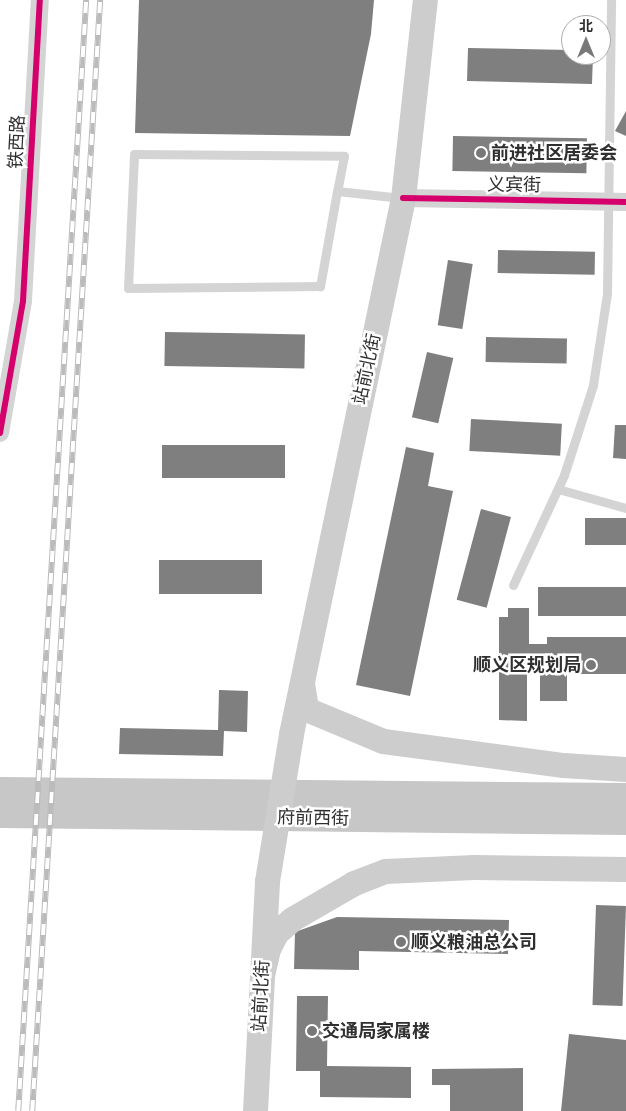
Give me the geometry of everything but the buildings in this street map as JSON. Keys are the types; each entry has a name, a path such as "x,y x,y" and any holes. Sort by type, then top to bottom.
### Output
{"main road":[{"name":"站前北街","path":"255,1111 267,881 290,734 402,198 425,0"},
{"path":"302,680 306,709 382,741 563,765 626,768"},
{"name":"府前西街","path":"0,791 626,797"},
{"name":"府前西街","path":"0,814 626,821"},
{"path":"262,974 268,949 276,934 292,919 354,883 385,871 474,867 626,869"}],"street":[{"name":"铁西路","path":"0,433 24,301 40,0"},
{"name":"义宾街","path":"402,198 618,202"}],"lane":[{"path":"513,585 558,489 593,385 608,293 618,202 611,0"},
{"path":"134,154 344,156 337,190 320,286 128,288 134,154"},
{"path":"337,190 402,198"},
{"path":"558,489 626,508"}],"railway":[{"path":"18,1111 86,0"},
{"path":"32,1111 100,0"}],"cycle path":[{"path":"0,433 23,301 40,0"},
{"path":"403,198 626,202"}],"place":[{"name":"前进社区居委会","path":"481,153"},
{"name":"顺义区规划局","path":"591,665"},
{"name":"顺义粮油总公司","path":"401,942"},
{"name":"交通局家属楼","path":"312,1031"}]}
